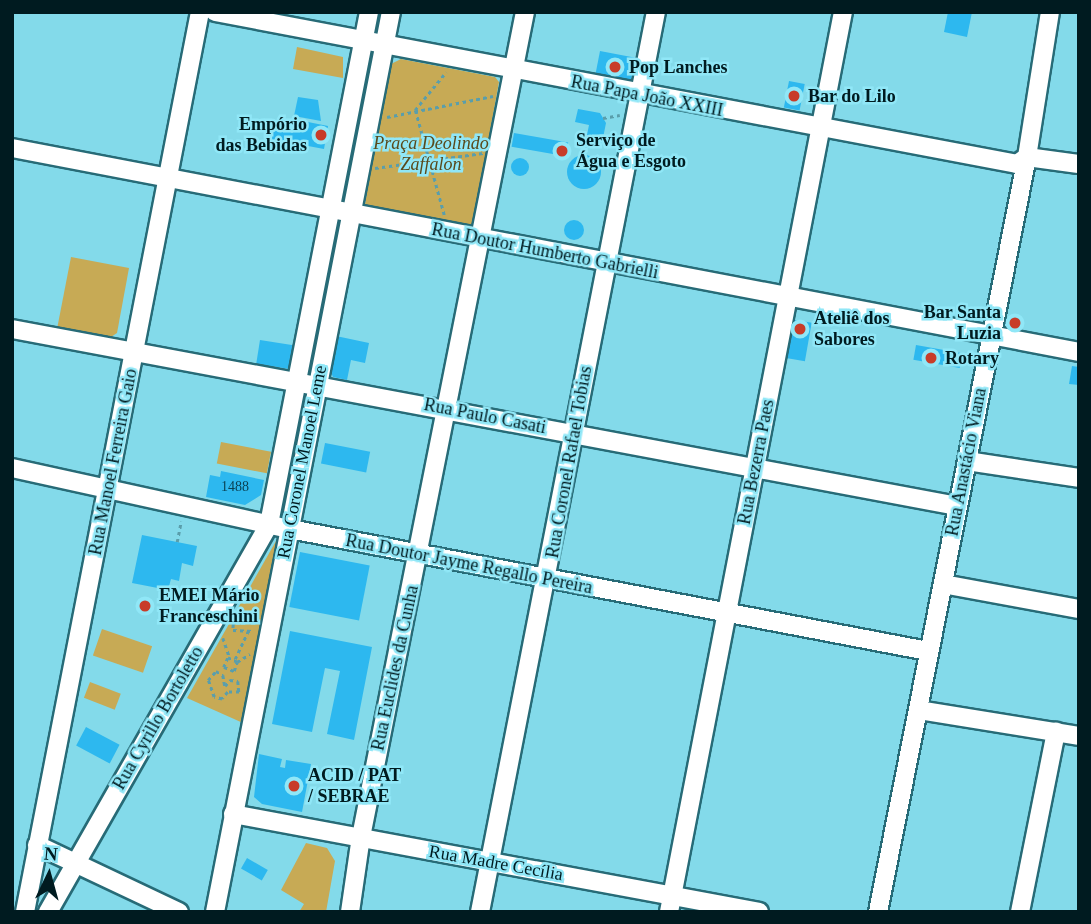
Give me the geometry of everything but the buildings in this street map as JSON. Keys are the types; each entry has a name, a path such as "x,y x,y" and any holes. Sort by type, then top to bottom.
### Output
{"street":[{"name":"Rua Manoel Ferreira Gaio","path":"25,912 200,12"},
{"name":"Rua Papa João XXIII","path":"215,12 384,47 1017,164 1027,157 1079,164"},
{"name":"Rua Coronel Manoel Leme","path":"270,524 369,12"},
{"name":"Rua Coronel Manoel Leme","path":"215,912 391,12"},
{"name":"Rua Euclides da Cunha","path":"350,912 360,837 449,409 525,12"},
{"name":"Rua Coronel Rafael Tobias","path":"480,912 548,579 573,433 656,12"},
{"name":"Rua Bezerra Paes","path":"671,903 844,12"},
{"name":"Rua Anastácio Viana","path":"878,912 989,337 1027,157 1050,12"},
{"name":"Rua Doutor Humberto Gabrielli","path":"12,148 989,337 1079,352"},
{"name":"Rua Paulo Casati","path":"12,328 957,506"},
{"path":"967,461 1079,478"},
{"name":"Rua Doutor Jayme Regallo Pereira","path":"12,468 419,554 928,652"},
{"name":"Rua Cyrillo Bortoletto","path":"48,912 270,524"},
{"path":"943,584 1079,609"},
{"path":"919,710 1079,736"},
{"path":"1020,912 1056,732"},
{"name":"Rua Madre Cecília","path":"233,814 489,862 671,903 759,912"},
{"path":"37,845 179,912"}],"path":[{"path":"415,110 449,68"},
{"path":"380,119 497,95"},
{"path":"415,110 431,159 446,222"},
{"path":"603,118 625,114"},
{"path":"371,168 488,153"},
{"path":"177,542 182,521"},
{"path":"235,611 233,630 261,632"},
{"path":"234,660 248,631"},
{"path":"222,635 234,660 235,670 233,678 225,686 222,673 224,667 234,660 257,650"},
{"path":"224,667 235,670"},
{"path":"214,672 222,673 240,685 239,692 216,699 209,677 214,672"}],"green space":[{"path":"297,47 343,57 343,78 293,69"},
{"name":"Praça Deolindo Zaffalon","path":"401,59 495,77 499,82 473,226 367,209 365,204 389,65"},
{"path":"71,257 129,268 117,333 108,339 57,329"},
{"path":"221,442 271,452 267,473 217,464"},
{"path":"276,541 279,543 243,723 187,698"},
{"path":"102,629 152,646 143,673 93,655"},
{"path":"90,682 121,694 115,710 84,698"},
{"path":"306,843 327,848 335,861 326,912 299,912 304,904 281,890"}],"place":[{"name":"Pop Lanches","path":"615,67"},
{"name":"Bar do Lilo","path":"794,96"},
{"name":"Empório das Bebidas","path":"321,135"},
{"name":"Serviço de Água e Esgoto","path":"562,151"},
{"name":"Bar Santa Luzia","path":"1015,323"},
{"name":"Ateliê dos Sabores","path":"800,329"},
{"name":"Rotary","path":"931,358"},
{"name":"EMEI Mário Franceschini","path":"145,606"},
{"name":"ACID / PAT / SEBRAE","path":"294,786"}]}
